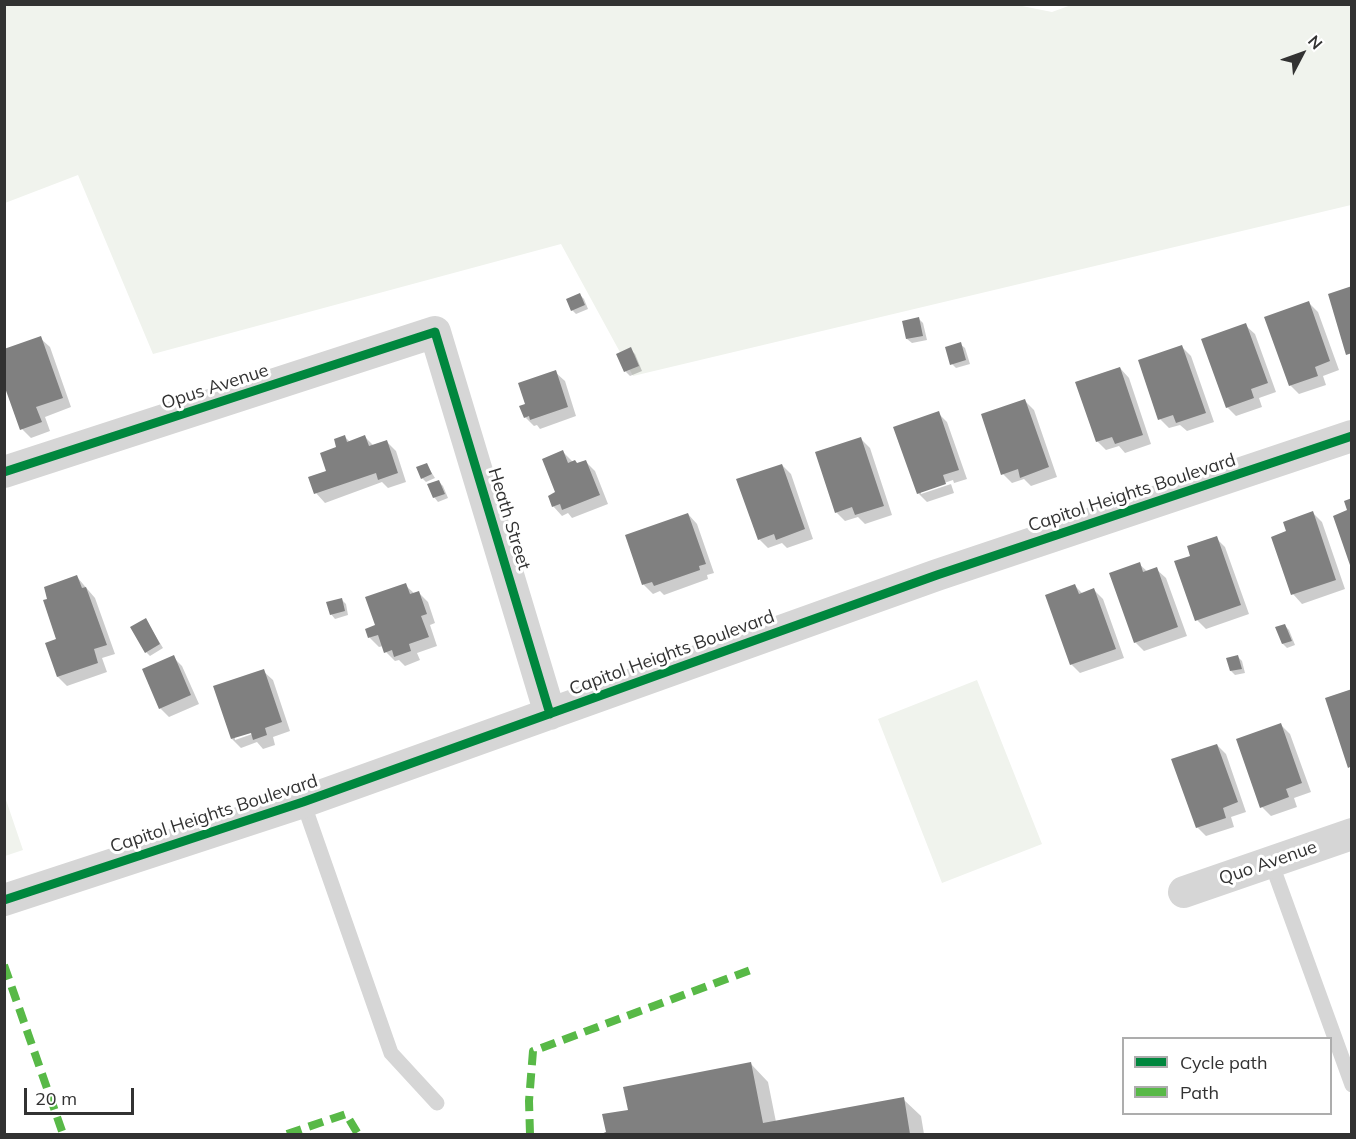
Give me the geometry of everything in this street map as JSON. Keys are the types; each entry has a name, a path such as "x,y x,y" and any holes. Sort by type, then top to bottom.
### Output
{"street":[{"name":"Opus Avenue","path":"4,472 435,332"},
{"name":"Heath Street","path":"435,332 550,714"},
{"name":"Capitol Heights Boulevard","path":"4,900 303,802 937,575 1352,436"},
{"name":"Quo Avenue","path":"1184,892 1352,834"}],"lane":[{"path":"303,802 391,1053 437,1103"},
{"path":"1271,862 1352,1085"}],"shaded area":[{"path":"1012,4 1052,12 1074,4 1351,5 1351,205 633,376 561,244 153,354 78,175 5,203 5,5"},
{"path":"977,680 1042,844 942,883 878,719"},
{"path":"5,797 23,850 4,856"}],"building":[{"path":"1352,286 1352,353 1346,355 1328,294"},
{"path":"580,293 585,305 571,311 566,299"},
{"path":"1309,301 1330,361 1315,367 1318,376 1289,386 1264,317"},
{"path":"919,317 923,336 906,339 902,321"},
{"path":"1246,323 1268,383 1251,389 1254,398 1226,408 1201,339"},
{"path":"41,336 63,398 36,407 42,422 20,430 4,385 4,349"},
{"path":"961,342 966,360 950,365 945,347"},
{"path":"1182,345 1206,413 1176,423 1173,415 1158,420 1138,360"},
{"path":"631,347 639,366 624,372 616,354"},
{"path":"1120,367 1143,435 1115,444 1112,437 1096,442 1075,382"},
{"path":"556,370 568,407 530,420 529,416 524,418 519,406 525,404 518,383"},
{"path":"1025,399 1049,467 1020,478 1018,469 1001,475 981,414"},
{"path":"939,411 959,470 943,475 946,484 917,494 893,427"},
{"path":"345,435 347,442 365,435 369,446 387,440 398,473 378,480 376,473 314,494 308,477 326,471 320,453 336,447 334,439"},
{"path":"861,437 884,506 855,515 852,507 835,513 815,452"},
{"path":"563,450 568,463 575,460 577,463 586,460 600,495 562,510 560,504 552,507 548,496 555,492 542,459"},
{"path":"427,463 432,474 421,479 416,467"},
{"path":"782,464 805,529 776,540 774,534 758,540 736,479"},
{"path":"439,480 445,494 433,498 427,484"},
{"path":"1352,498 1351,568 1333,516 1347,510 1344,501"},
{"path":"1313,511 1336,580 1291,595 1271,537 1286,531 1283,522"},
{"path":"688,513 706,564 699,566 700,570 654,586 652,582 642,585 625,535"},
{"path":"1217,536 1241,605 1195,621 1174,561 1190,556 1187,546"},
{"path":"1140,562 1143,572 1157,567 1178,627 1134,643 1109,573"},
{"path":"77,575 82,588 86,587 107,645 94,649 98,663 57,677 45,643 56,639 43,600 47,599 44,587"},
{"path":"406,583 410,594 419,591 427,614 421,616 429,637 409,644 411,651 394,657 392,650 384,653 378,635 368,638 365,629 375,625 365,597"},
{"path":"1075,584 1079,594 1094,588 1116,649 1070,665 1045,595"},
{"path":"342,598 345,611 330,615 326,602"},
{"path":"146,618 160,644 145,653 130,627"},
{"path":"1285,624 1292,641 1282,644 1275,627"},
{"path":"174,655 191,695 159,709 142,669"},
{"path":"1238,655 1242,669 1230,671 1226,658"},
{"path":"264,669 282,722 265,728 267,735 253,740 251,733 231,739 213,686"},
{"path":"1352,689 1352,766 1348,768 1325,698"},
{"path":"1281,723 1302,783 1286,789 1289,797 1260,808 1236,739"},
{"path":"1217,744 1238,802 1223,808 1226,818 1196,828 1171,759"},
{"path":"751,1062 763,1123 904,1097 910,1134 601,1134 606,1132 602,1114 628,1110 623,1087"}],"marked path":[{"path":"4,965 63,1134"},
{"path":"530,1134 529,1101 533,1051 756,968"},
{"path":"287,1134 346,1114 358,1134"}],"cycle path":[{"path":"4,472 435,332 550,714"},
{"path":"4,900 303,802 937,575 1352,436"}]}
